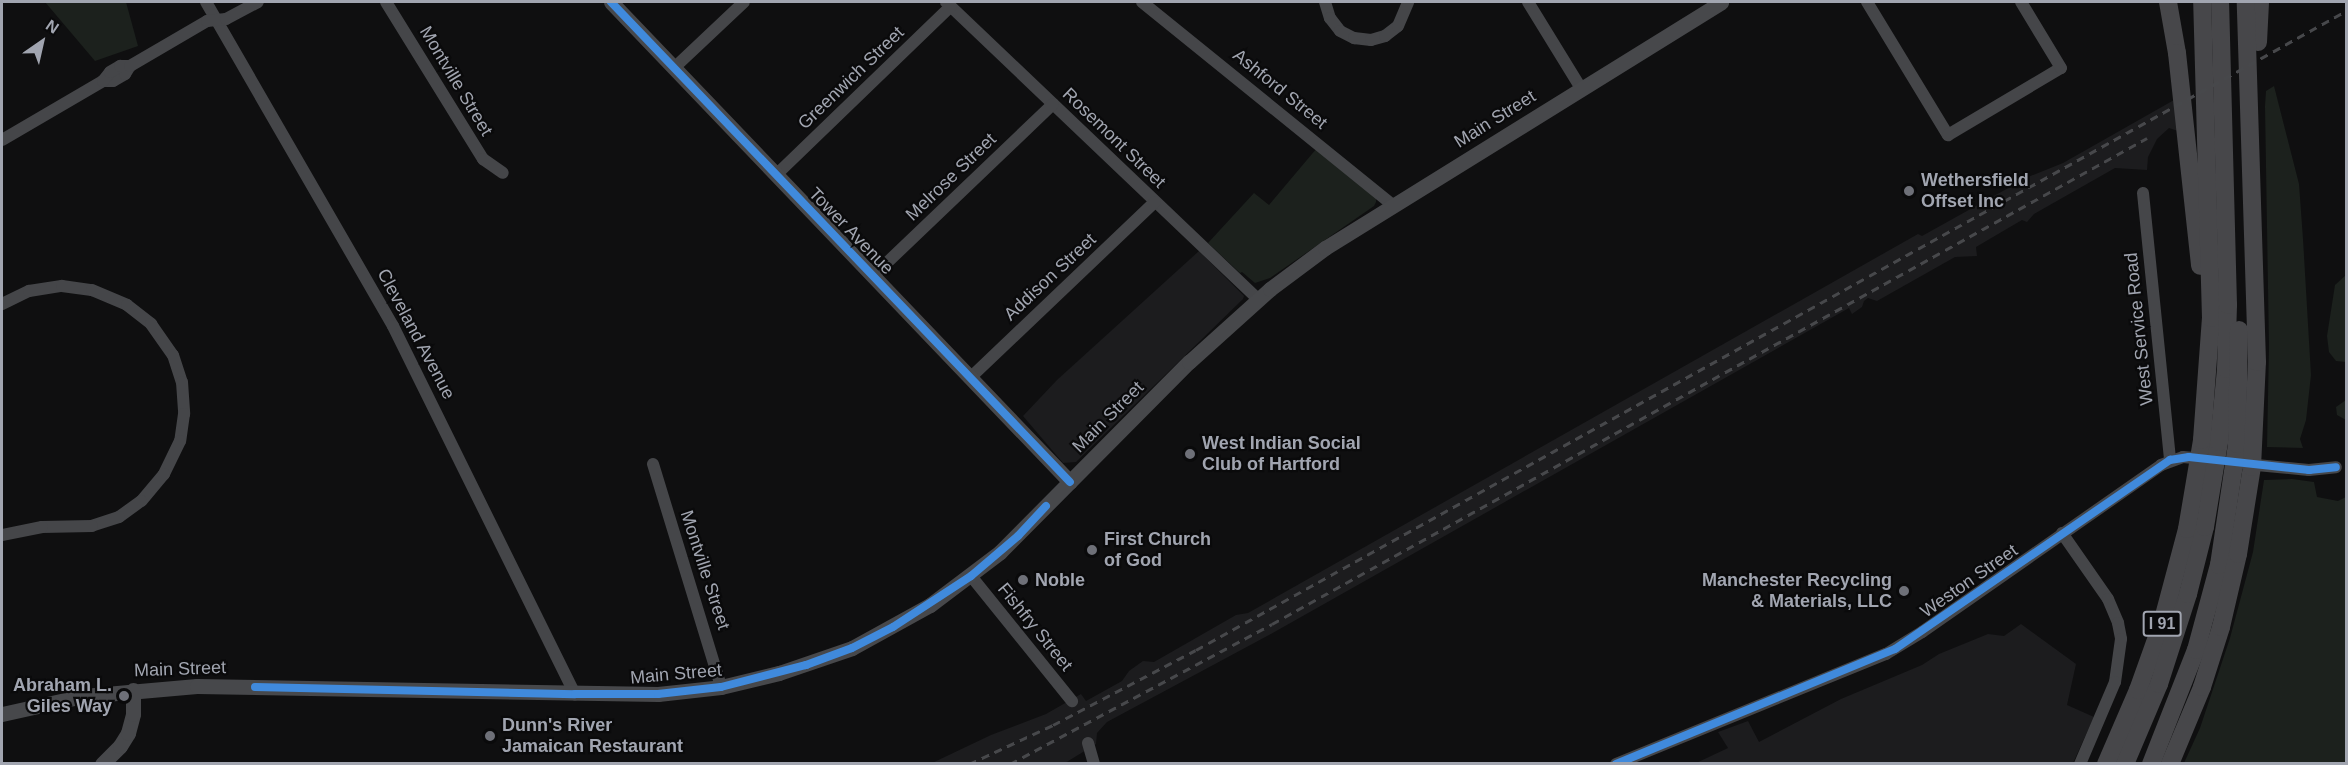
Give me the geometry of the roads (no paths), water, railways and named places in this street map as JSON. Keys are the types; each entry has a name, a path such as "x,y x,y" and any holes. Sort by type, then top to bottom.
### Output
{"highway":[{"path":"2168,2 2179,73 2200,271 2211,318 2228,443 2242,482 2238,554 2221,627 2202,687 2170,764"},
{"path":"2202,2 2211,318"},
{"path":"2220,2 2225,47 2240,364 2228,443"},
{"path":"2225,47 2229,2"},
{"path":"2246,2 2253,32"},
{"path":"2125,764 2150,705 2183,612 2200,549 2205,478 2228,443 2257,362 2250,130 2253,32 2260,2"},
{"name":"I 91","path":"2106,764 2145,674 2162,623 2183,543 2205,478"},
{"path":"2151,764 2171,718 2201,635 2242,482"}],"main road":[{"name":"Tower Avenue","path":"610,2 1070,482"},
{"name":"Main Street","path":"2,714 83,696 197,686 658,694 721,687 788,670 852,648 915,614 970,576 1018,536 1190,362 1258,299 1325,248 1721,2"},
{"path":"102,764 120,746 128,733 133,714 133,690"}],"street":[{"name":"Cleveland Avenue","path":"206,2 393,326 575,694"},
{"path":"2,140 103,81 110,72 120,66 130,66 207,21 226,20 258,2"},
{"name":"Montville Street","path":"386,2 483,159 503,173"},
{"path":"674,68 744,2"},
{"name":"Ashford Street","path":"1142,2 1394,206"},
{"path":"1325,2 1330,18 1340,31 1354,38 1371,40 1385,36 1398,26 1408,2"},
{"path":"1528,2 1581,88"},
{"path":"1867,2 1948,135 2061,68 2020,2"},
{"name":"Rosemont Street","path":"948,4 1258,299"},
{"name":"Greenwich Street","path":"776,174 948,4"},
{"name":"Melrose Street","path":"873,276 1053,104"},
{"name":"West Service Road","path":"2143,193 2170,460"},
{"name":"Addison Street","path":"970,378 1155,202"},
{"path":"2,304 28,291 62,286 92,290 127,305 151,324 173,355 182,382 184,414 180,441 164,474 141,501 126,512 92,526 42,528 2,535"},
{"path":"2170,460 2189,458 2304,470 2336,467"},
{"name":"Weston Street","path":"1616,764 1886,654 1922,632 2170,460"},
{"name":"Montville Street","path":"653,464 721,687"},
{"path":"2062,533 2105,594 2116,616 2121,639 2115,682 2079,764"},
{"name":"Fishfry Street","path":"970,576 1072,701"},
{"path":"1088,743 1094,764"}],"railway":[{"path":"969,764 1053,725 1196,650 2346,11"},
{"path":"1010,764 1272,624 2147,138"}],"place":[{"name":"Wethersfield Offset Inc","path":"1909,191"},
{"name":"West Indian Social Club of Hartford","path":"1190,454"},
{"name":"First Church of God","path":"1092,550"},
{"name":"Noble","path":"1023,580"},
{"name":"Manchester Recycling & Materials, LLC","path":"1904,591"},
{"name":"Abraham L. Giles Way","path":"124,696"},
{"name":"Dunn's River Jamaican Restaurant","path":"490,736"}]}
